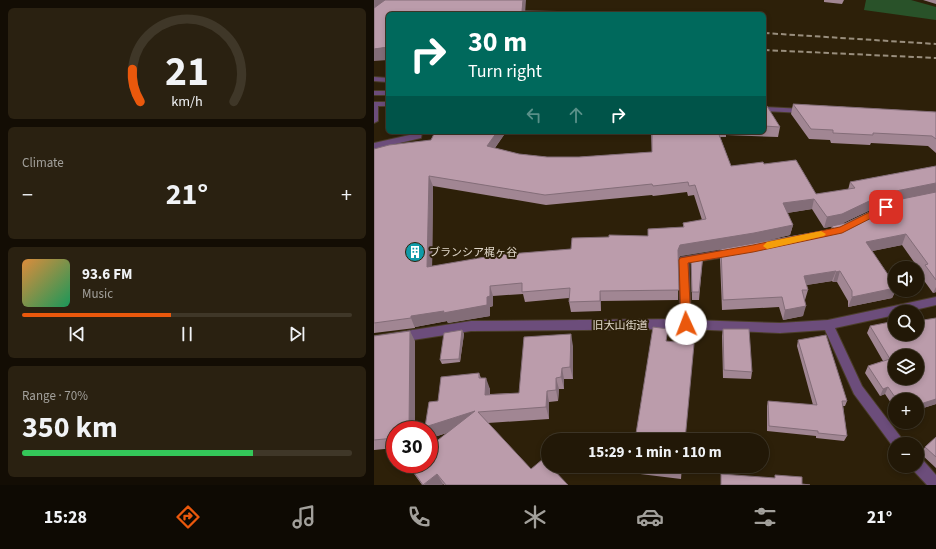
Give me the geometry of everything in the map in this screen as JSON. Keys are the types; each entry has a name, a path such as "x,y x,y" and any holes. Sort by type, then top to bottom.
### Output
{"street":[{"path":"374,74 386,74"},
{"path":"374,79 386,80"},
{"path":"374,93 386,93"},
{"path":"374,121 374,104 386,104"},
{"path":"766,109 811,111"},
{"path":"374,146 418,136 418,134"},
{"path":"686,324 684,260 745,250"},
{"name":"旧大山街道","path":"374,341 471,326 686,324 780,328 828,326 936,302"},
{"path":"828,326 858,390 894,437"},
{"path":"924,472 936,485"}],"green space":[{"path":"866,0 911,0 936,7 936,20 864,10"}],"building":[{"path":"385,0 523,0 522,11 593,12 386,12 386,47 374,49 374,8"},
{"path":"793,104 936,112 936,139 932,136 873,133 873,135 833,133 833,130 811,129"},
{"path":"766,105 780,127 766,126"},
{"path":"434,134 496,134 487,146 519,154 547,157 579,157 652,152 652,134 719,134 731,166 796,160 816,194 855,188 850,182 936,166 936,183 886,193 842,214 827,217 814,199 783,203 793,225 680,245 678,250 679,290 600,291 600,301 569,302 570,288 522,292 522,283 490,286 490,296 487,297 487,305 374,323 374,149 389,145 431,140","holes":["429,176 545,195 652,184 653,186 688,182 689,186 695,185 706,219 683,223 684,227 648,229 648,236 609,235 609,237 572,238 571,249 497,255 427,267"]},
{"path":"936,192 936,280 925,265 928,264 906,234 866,242 888,275 888,289 852,297 852,291 840,271 836,271 804,276 808,290 802,290 806,306 785,310 782,297 723,300 721,249 834,229 832,226 846,223 892,201"},
{"path":"703,255 699,292 692,292 691,257"},
{"path":"936,318 936,399 924,403 924,393 892,393 888,387 883,389 868,366 888,360 888,385 924,385 924,349 888,349 888,356 870,326 888,322 888,341 924,341 924,320"},
{"path":"653,327 668,329 666,341 694,344 686,433 636,433"},
{"path":"723,329 749,329 752,372 724,370"},
{"path":"462,330 459,359 440,360 444,333"},
{"path":"410,331 409,421 386,421 386,439 374,440 374,336"},
{"path":"571,334 570,367 562,368 561,377 556,378 556,390 547,391 546,407 478,412 531,469 541,461 541,473 557,473 568,485 446,485 437,474 423,485 414,473 438,473 438,440 475,411 438,423 438,421 426,421 429,402 438,401 441,377 479,373 479,378 486,378 485,395 519,393 524,337"},
{"path":"826,335 847,401 842,401 847,436 818,433 818,431 769,426 768,401 817,405 798,340"},
{"path":"936,437 936,457 925,447"},
{"path":"721,474 775,478 775,475 802,477 802,484 810,485 721,485"}],"railway":[{"path":"766,33 936,44"},
{"path":"766,50 936,58"}],"slow traffic":[{"path":"767,246 821,234"}],"place":[{"name":"ブランシア梶ヶ谷","path":"415,252"}],"route":[{"path":"686,324 684,260 753,249 842,229 886,207"}]}
